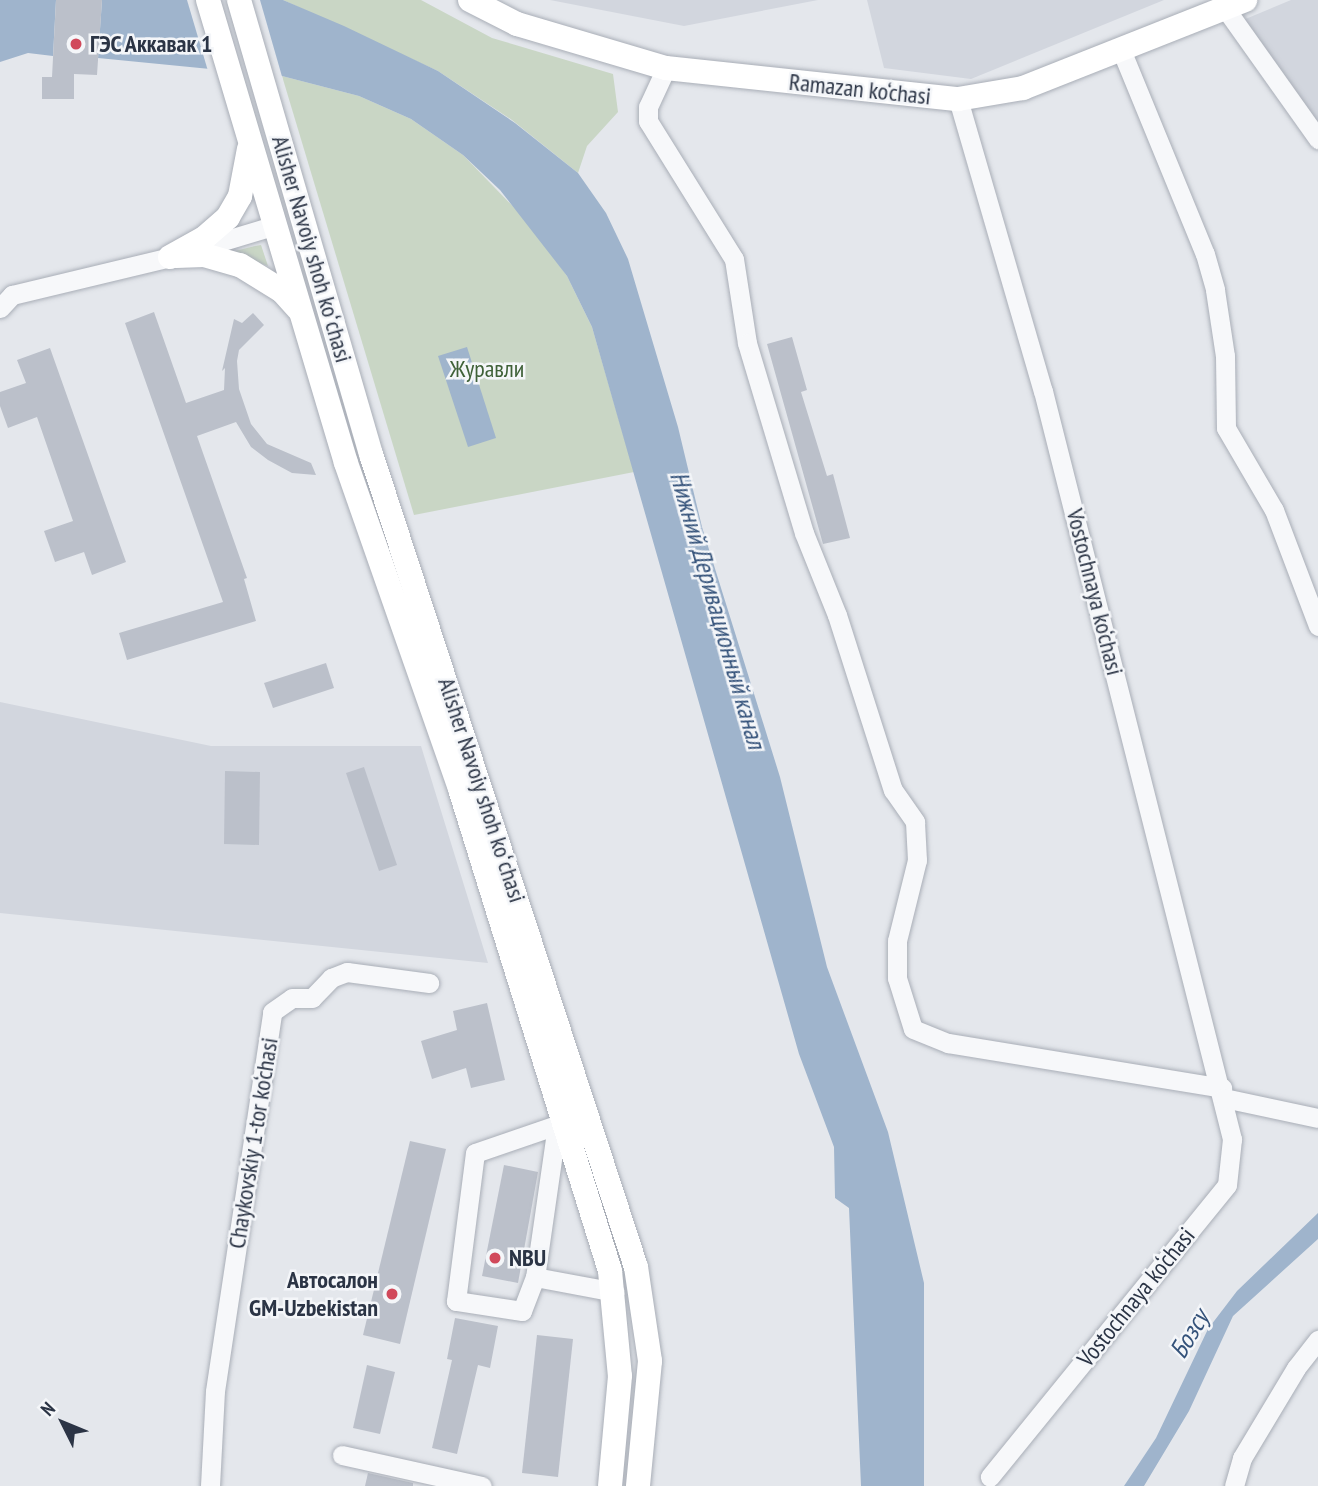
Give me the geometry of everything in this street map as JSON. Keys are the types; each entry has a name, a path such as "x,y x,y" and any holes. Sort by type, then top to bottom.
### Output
{"main road":[{"name":"Alisher Navoiy shoh koʻchasi","path":"208,0 346,463 460,789 615,1292 620,1377 610,1486"},
{"name":"Alisher Navoiy shoh koʻchasi","path":"239,0 372,454 636,1267 650,1361 638,1486"},
{"name":"Ramazan ko‘chasi","path":"470,0 524,26 666,68 958,99 1002,94 1122,52 1235,4"},
{"path":"170,257 213,232 237,204 249,161 244,119"},
{"path":"276,225 304,217"},
{"path":"170,257 204,255 240,265 282,291 303,315"}],"street":[{"path":"1235,4 1318,139"},
{"path":"1122,52 1212,278 1225,356 1226,428 1274,510 1318,626"},
{"path":"666,68 648,107 648,121 734,259 747,343 804,533 837,615 892,790 915,822 916,860 897,941 897,978 913,1029 929,1038 1223,1093 1318,1118"},
{"name":"Vostochnaya ko‘chasi","path":"958,99 1043,391 1223,1093 1232,1139 1227,1185 990,1478"},
{"path":"4,297 170,257 276,225"},
{"name":"Chaykovskiy 1-tor ko‘chasi","path":"210,1486 215,1391 272,1012 292,998 312,998 331,978 348,972 429,983"},
{"path":"562,1123 536,1277 522,1311 456,1301 475,1153 562,1123"},
{"path":"536,1277 615,1292"},
{"path":"1234,1486 1242,1458 1296,1368 1318,1340"},
{"path":"342,1455 482,1486"}],"shaded area":[{"path":"550,0 818,0 684,26"},
{"path":"867,0 1164,0 971,79 884,68"},
{"path":"1291,0 1318,0 1318,130 1243,20"},
{"path":"0,702 211,746 421,746 488,963 0,913"}],"green space":[{"path":"283,0 421,0 492,38 613,74 618,112 587,146 578,173 512,120 438,71"},
{"name":"Журавли","path":"282,76 359,96 411,119 463,155 531,225 567,276 592,327 634,472 414,515"},
{"path":"261,245 268,266 231,252 255,246"}],"water":[{"path":"0,0 56,0 53,56 28,53 0,62"},
{"name":"Нижний Деривационный канал","path":"102,0 283,0 438,71 515,123 578,173 606,213 628,259 678,427 702,527 780,777 827,967 888,1132 924,1283 924,1486 861,1486 849,1208 835,1198 834,1147 799,1054 592,327 567,276 500,190 463,155 411,119 359,96 282,76 98,58"},
{"path":"467,347 496,438 468,447 438,356"},
{"name":"Бозсу","path":"1318,1213 1318,1239 1233,1316 1189,1411 1144,1486 1124,1486 1156,1438 1208,1329 1237,1291"}],"pier":[{"path":"187,0 260,0 283,80 208,71"}],"building":[{"name":"ГЭС Аккавак 1","path":"56,0 102,0 97,75 74,74 74,99 42,99 42,77 52,77"},
{"path":"154,312 186,403 224,390 225,368 222,371 234,319 242,323 253,313 264,325 239,350 237,361 239,389 251,424 267,444 311,463 316,475 292,473 268,460 251,447 236,422 197,436 247,578 244,579 256,621 127,660 119,633 223,602 125,323"},
{"path":"792,337 807,390 801,392 827,476 833,474 850,538 823,544 767,344"},
{"path":"50,348 126,562 92,575 84,552 55,562 44,531 73,521 37,417 8,428 0,406 0,392 26,383 17,360"},
{"path":"326,663 334,688 273,708 264,683"},
{"path":"364,767 397,865 379,871 346,773"},
{"path":"225,771 260,772 259,845 224,844"},
{"path":"487,1003 505,1080 471,1088 466,1068 432,1079 421,1041 457,1030 453,1011"},
{"path":"410,1141 446,1149 400,1344 363,1335"},
{"path":"504,1165 538,1172 518,1283 482,1276"},
{"path":"455,1318 498,1326 490,1368 478,1365 457,1454 432,1448 452,1360 447,1359"},
{"path":"537,1335 573,1339 558,1477 522,1473"},
{"path":"367,1365 395,1372 380,1434 353,1428"},
{"path":"368,1473 413,1483 413,1486 365,1486"}],"place":[{"name":"ГЭС Аккавак 1","path":"76,44"},
{"name":"NBU","path":"495,1258"},
{"name":"Автосалон GM-Uzbekistan","path":"392,1294"}]}
